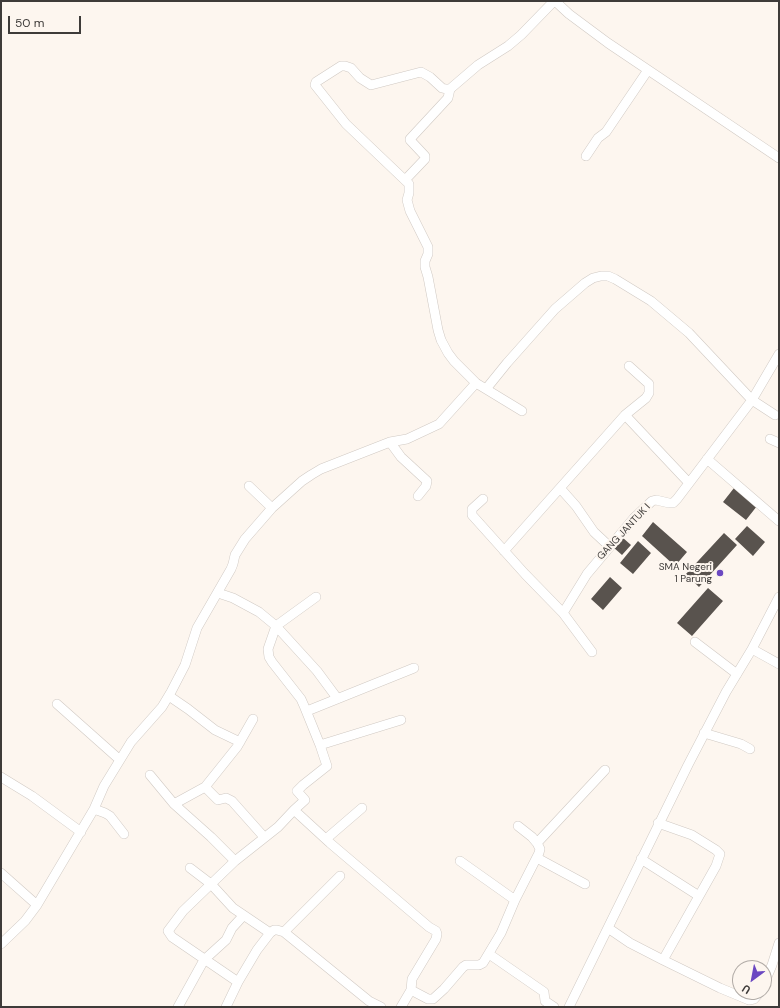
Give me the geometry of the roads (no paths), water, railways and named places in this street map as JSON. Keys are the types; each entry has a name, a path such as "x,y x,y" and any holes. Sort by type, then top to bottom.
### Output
{"street":[{"path":"405,180 425,159 425,156 410,139 448,98 450,89 478,65 508,46 520,36 554,1 584,26 779,158"},
{"path":"450,89 446,90 442,88 430,77 420,72 371,85 360,78 350,68 345,66 340,66 315,85 346,124 409,184 409,192 406,200 428,247 428,254 425,264 438,330 441,340 454,361 476,383 522,411"},
{"path":"586,156 598,138 606,132 648,70"},
{"path":"486,389 555,309 593,278 608,276 616,279 667,314 689,333 752,400 775,415"},
{"name":"GANG JANTUK I","path":"563,613 587,574 634,518 652,501 673,502 677,499 752,400 779,354"},
{"path":"504,551 595,447 625,415 646,398 650,387 646,381 629,366"},
{"path":"1,944 25,921 36,905 81,832 94,809 104,786 131,742 162,707 169,696 185,665 197,628 233,564 237,550 272,508 302,481 316,472 390,442 406,439 439,424 476,383"},
{"path":"625,415 689,483"},
{"path":"770,439 779,443"},
{"path":"390,442 402,457 427,481 426,486 418,496"},
{"path":"707,459 779,521"},
{"path":"249,486 272,508"},
{"path":"560,488 576,506 594,532 609,546"},
{"path":"483,500 472,509 471,513 525,574 563,613 592,652"},
{"path":"218,593 233,598 259,612 276,626 317,670 337,698"},
{"path":"238,982 172,937 168,931 183,911 235,861 264,836 278,827 305,800 297,791 327,766 301,699 272,662 269,657 268,649 276,626 316,597"},
{"path":"569,1007 658,823 704,733 752,649 779,597"},
{"path":"695,642 737,674"},
{"path":"752,649 779,664"},
{"path":"306,710 414,668"},
{"path":"169,696 215,730 240,742"},
{"path":"57,704 120,760"},
{"path":"174,804 205,787 240,742 253,719"},
{"path":"320,745 401,720"},
{"path":"704,733 741,744 750,749"},
{"path":"537,843 605,770"},
{"path":"150,775 174,804 235,861"},
{"path":"1,777 32,796 81,832"},
{"path":"205,787 218,800 227,798 232,801 264,836"},
{"path":"326,839 362,808"},
{"path":"94,809 104,812 110,816 124,834"},
{"path":"294,810 429,927 436,931 436,939 412,979 410,990 400,1007"},
{"path":"658,823 692,836 716,850 720,854 716,866 663,960"},
{"path":"410,990 433,1000 466,965 481,965 489,954 501,933 540,849 532,837 518,826"},
{"path":"537,858 585,884"},
{"path":"641,859 699,896"},
{"path":"460,861 515,900"},
{"path":"190,868 211,884 243,916 270,933"},
{"path":"1,872 36,905"},
{"path":"284,932 340,876"},
{"path":"178,1007 204,960 226,940 232,928 243,916"},
{"path":"608,928 630,943 748,1003"},
{"path":"226,1007 238,982 257,950 274,930 284,932 353,986 369,1004 381,1007"},
{"path":"775,966 779,943"},
{"path":"489,954 544,992 545,1001 554,1007"}],"place":[{"name":"SMA Negeri 1 Parung","path":"720,573"}]}
